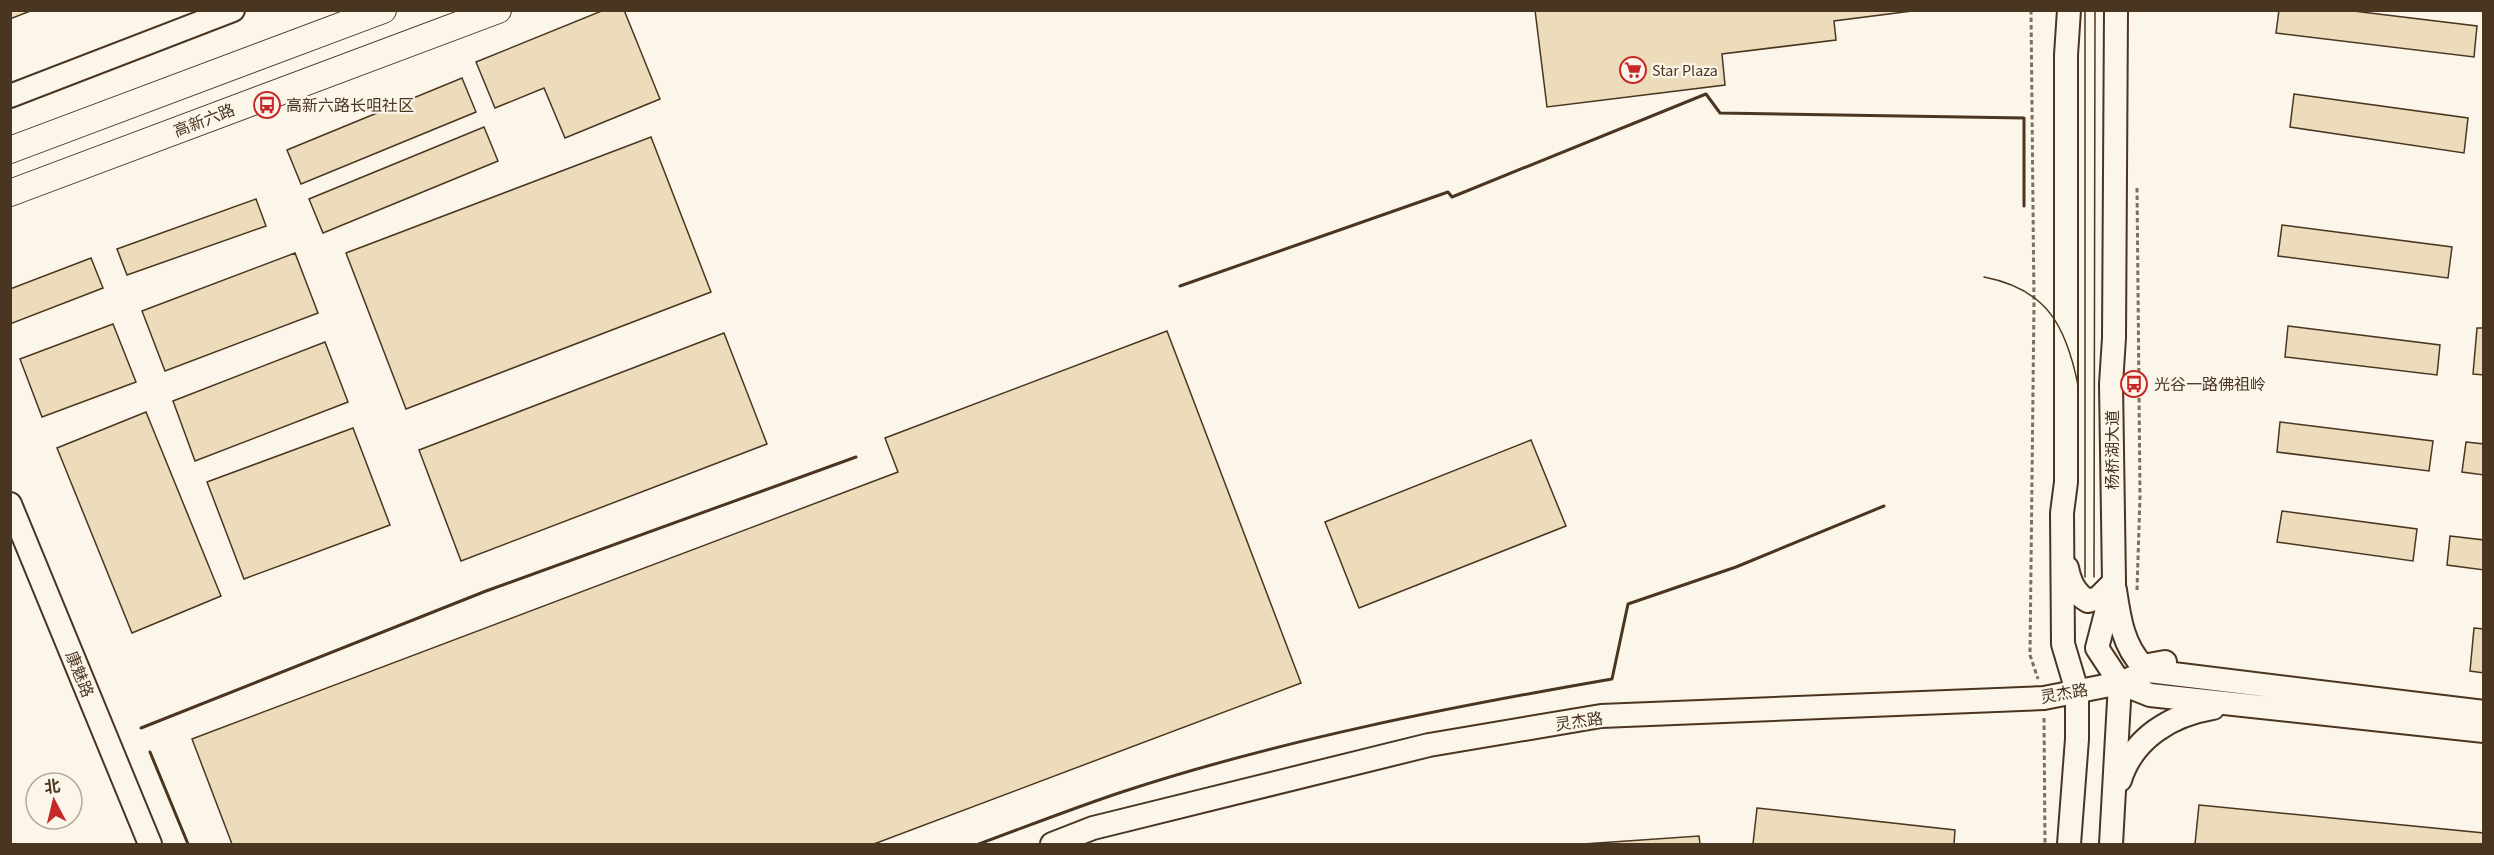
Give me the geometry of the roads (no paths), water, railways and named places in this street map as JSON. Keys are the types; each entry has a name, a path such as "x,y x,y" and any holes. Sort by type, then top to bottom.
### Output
{"main road":[{"path":"10,96 233,10"},
{"path":"10,150 383,10"},
{"name":"高新六路","path":"10,193 498,10"},
{"path":"2069,10 2066,78 2066,482 2062,545 2063,644 2077,691 2077,739 2069,844"},
{"name":"杨桥湖大道","path":"2116,10 2115,327 2111,384 2114,582 2097,648 2120,683"},
{"path":"10,132 77,125"},
{"name":"康魅路","path":"10,504 150,844"},
{"path":"2062,545 2070,580 2079,596 2088,601 2098,598 2114,582"},
{"path":"2114,582 2120,622 2133,656 2144,666 2173,661 2244,683 2484,712"},
{"name":"灵杰路","path":"1052,844 1093,828 1429,745 1601,716 2044,698 2120,683 2149,671 2244,683"},
{"path":"2111,844 2120,683 2150,695 2484,731"},
{"path":"2115,796 2125,762 2161,726 2182,715 2235,704"}],"tram line":[{"path":"2085,10 2085,577"},
{"path":"2094,577 2095,10"},
{"path":"1984,277 2024,291 2050,313 2067,345 2078,385"}],"place":[{"name":"Star Plaza","path":"1633,70"},
{"name":"高新六路长咀社区","path":"267,105"},
{"name":"光谷一路佛祖岭","path":"2134,384"}]}
